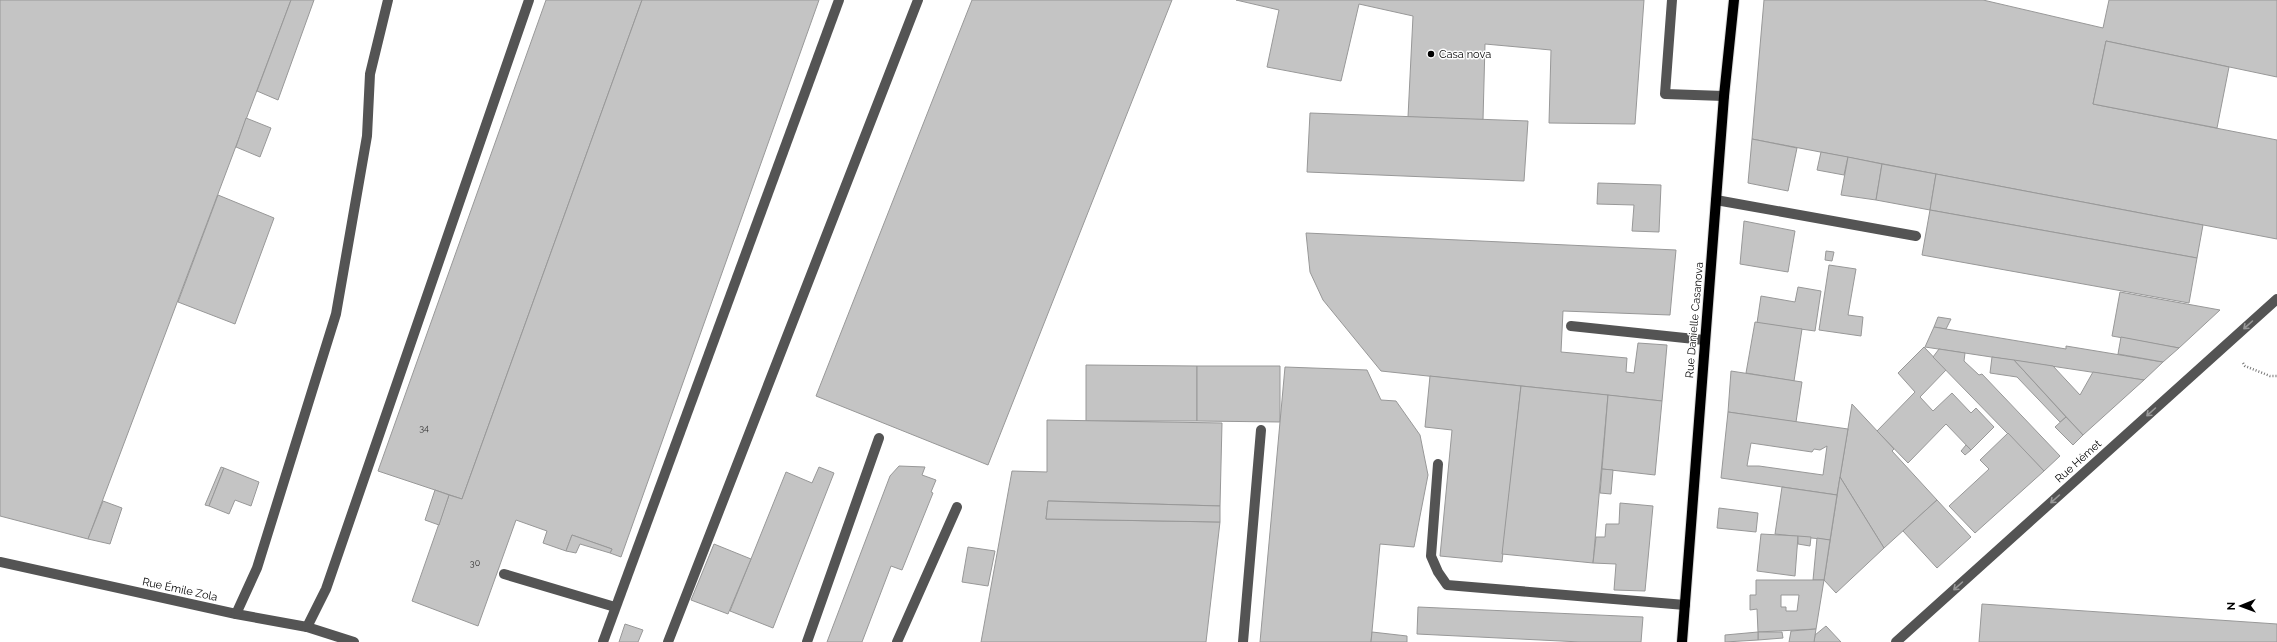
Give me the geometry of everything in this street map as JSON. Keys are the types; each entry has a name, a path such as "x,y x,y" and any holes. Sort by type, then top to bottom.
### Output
{"main road":[{"name":"Rue Danielle Casanova","path":"1682,642 1704,340 1724,96 1734,0"}],"street":[{"path":"236,614 257,568 336,314 367,136 370,74 388,0"},
{"path":"307,627 326,589 529,0"},
{"path":"602,642 839,0"},
{"path":"668,642 918,0"},
{"path":"1672,0 1665,94 1724,96"},
{"path":"1716,200 1916,236"},
{"name":"Rue Hémet","path":"1896,642 2277,299"},
{"path":"1571,326 1704,340"},
{"path":"1243,642 1261,430"},
{"path":"807,642 879,438"},
{"path":"1438,464 1431,556 1438,572 1447,584 1685,606"},
{"path":"897,642 957,507"},
{"name":"Rue Émile Zola","path":"0,562 236,614 307,627 354,642"},
{"path":"504,574 615,607"}],"path":[{"path":"2229,342 2245,366 2270,376 2277,376"}],"building":[{"path":"0,0 291,0 88,539 0,516"},
{"path":"291,0 314,0 278,100 257,91"},
{"path":"546,0 642,0 462,499 378,471"},
{"path":"642,0 819,0 621,557 610,553 612,549 572,535 566,551 543,543 547,531 516,520 478,626 412,601 449,495 462,499"},
{"path":"972,0 1172,0 988,465 816,396"},
{"path":"1236,0 1644,0 1635,124 1549,123 1551,50 1485,44 1483,120 1408,117 1413,16 1359,4 1341,81 1267,67 1279,10"},
{"path":"1764,0 1983,0 2103,28 2109,0 2277,0 2277,77 2106,41 2093,104 2277,140 2277,239 1752,139"},
{"path":"2106,41 2229,67 2217,128 2093,104"},
{"path":"1310,113 1528,121 1524,181 1307,172"},
{"path":"246,118 271,128 260,157 236,147"},
{"path":"1752,139 1797,148 1788,191 1748,183"},
{"path":"1821,152 1848,157 1844,175 1817,170"},
{"path":"1848,157 1882,164 1876,200 1841,195"},
{"path":"1882,164 1936,174 1930,210 1876,200"},
{"path":"1936,174 2203,225 2197,258 1930,210"},
{"path":"1598,183 1661,185 1659,232 1632,231 1634,205 1597,204"},
{"path":"218,195 274,218 235,324 178,302"},
{"path":"1930,210 2197,258 2189,303 1922,255"},
{"path":"1744,221 1795,231 1788,272 1740,264"},
{"path":"1306,233 1676,250 1670,315 1563,311 1561,352 1627,358 1626,372 1634,373 1638,343 1667,345 1662,401 1381,371 1323,300 1310,272"},
{"path":"1826,251 1834,252 1832,261 1825,260"},
{"path":"1829,265 1856,269 1848,315 1863,317 1861,336 1819,330"},
{"path":"1798,287 1821,291 1815,331 1757,323 1761,296 1795,302"},
{"path":"2120,292 2220,310 2179,348 2112,336"},
{"path":"1938,317 1951,319 1946,329 1934,327"},
{"path":"1755,322 1802,329 1794,381 1746,373"},
{"path":"1934,327 2066,349 2066,346 2163,362 2144,380 1925,347"},
{"path":"2121,337 2179,348 2163,362 2118,354"},
{"path":"1924,347 1946,370 1920,397 1933,411 1952,393 1971,413 1976,408 1994,427 1971,450 1946,424 1908,463 1877,431 1915,392 1898,373"},
{"path":"1939,349 1965,353 1964,361 1979,375 1982,374 2060,456 2044,471 1933,357"},
{"path":"1992,357 2014,360 2066,417 2060,422 2017,377 1990,373"},
{"path":"2014,360 2053,366 2080,395 2093,372 2144,380 2083,435"},
{"path":"1086,365 1197,366 1197,421 1086,421"},
{"path":"1197,366 1280,366 1280,422 1197,421"},
{"path":"1285,367 1367,370 1381,400 1396,401 1420,435 1428,475 1414,547 1380,544 1371,642 1260,642"},
{"path":"1731,371 1802,382 1796,422 1728,412"},
{"path":"1430,376 1521,386 1502,562 1440,556 1452,430 1425,427"},
{"path":"1521,386 1608,395 1593,563 1502,554"},
{"path":"1608,395 1662,401 1655,475 1602,469"},
{"path":"1852,404 1894,449 1892,451 1937,500 1884,548 1840,477"},
{"path":"1728,412 1848,429 1837,495 1721,478","holes":["1751,443 1812,452 1814,449 1820,450 1827,446 1823,475 1759,466 1747,466"]},
{"path":"2066,417 2083,435 2073,445 2055,427"},
{"path":"1047,420 1222,423 1220,506 1048,501 1046,519 1220,522 1206,642 981,642 1012,471 1047,472"},
{"path":"2008,433 2044,471 1975,533 1949,506 1989,469 1980,460"},
{"path":"1966,445 1971,450 1965,455 1961,451"},
{"path":"899,466 925,467 922,475 936,480 931,492 933,493 902,570 891,566 862,642 827,642 890,476"},
{"path":"221,467 224,468 209,506 205,505"},
{"path":"819,467 834,473 773,628 730,611 786,472 812,483"},
{"path":"224,468 259,482 251,506 235,500 229,514 209,506"},
{"path":"1602,469 1613,470 1611,494 1600,493"},
{"path":"1840,477 1884,548 1836,593 1824,580"},
{"path":"1782,487 1837,495 1830,540 1775,534"},
{"path":"435,490 449,495 439,525 425,520"},
{"path":"1937,500 1971,537 1937,568 1903,531"},
{"path":"103,501 122,508 110,544 88,539"},
{"path":"1048,501 1220,506 1220,522 1046,519"},
{"path":"1620,503 1653,506 1645,591 1614,590 1616,564 1593,563 1596,537 1605,537 1606,524 1619,524"},
{"path":"1719,508 1758,513 1756,532 1717,528"},
{"path":"1761,534 1798,536 1795,576 1757,571"},
{"path":"572,535 612,549 610,553 580,544 576,553 566,551"},
{"path":"1798,536 1811,537 1810,546 1798,544"},
{"path":"1817,538 1830,540 1824,580 1813,580"},
{"path":"714,544 751,559 728,614 691,600"},
{"path":"968,547 995,551 988,586 962,582"},
{"path":"1756,580 1824,580 1816,629 1758,632 1757,609 1750,610 1750,595 1756,595","holes":["1781,595 1799,595 1797,611 1786,611 1786,607 1781,607"]},
{"path":"1982,604 2277,624 2277,642 1979,642"},
{"path":"1418,607 1643,617 1641,642 1581,642 1417,634"},
{"path":"625,624 643,630 638,642 619,642"},
{"path":"1826,626 1841,642 1814,642 1815,635"},
{"path":"1816,629 1814,642 1789,642 1791,631"},
{"path":"1372,632 1407,636 1407,642 1371,642"},
{"path":"1758,632 1782,632 1783,638 1758,640"},
{"path":"1758,632 1758,640 1725,642 1725,635"}],"place":[{"name":"Casa nova","path":"1431,54"}]}
